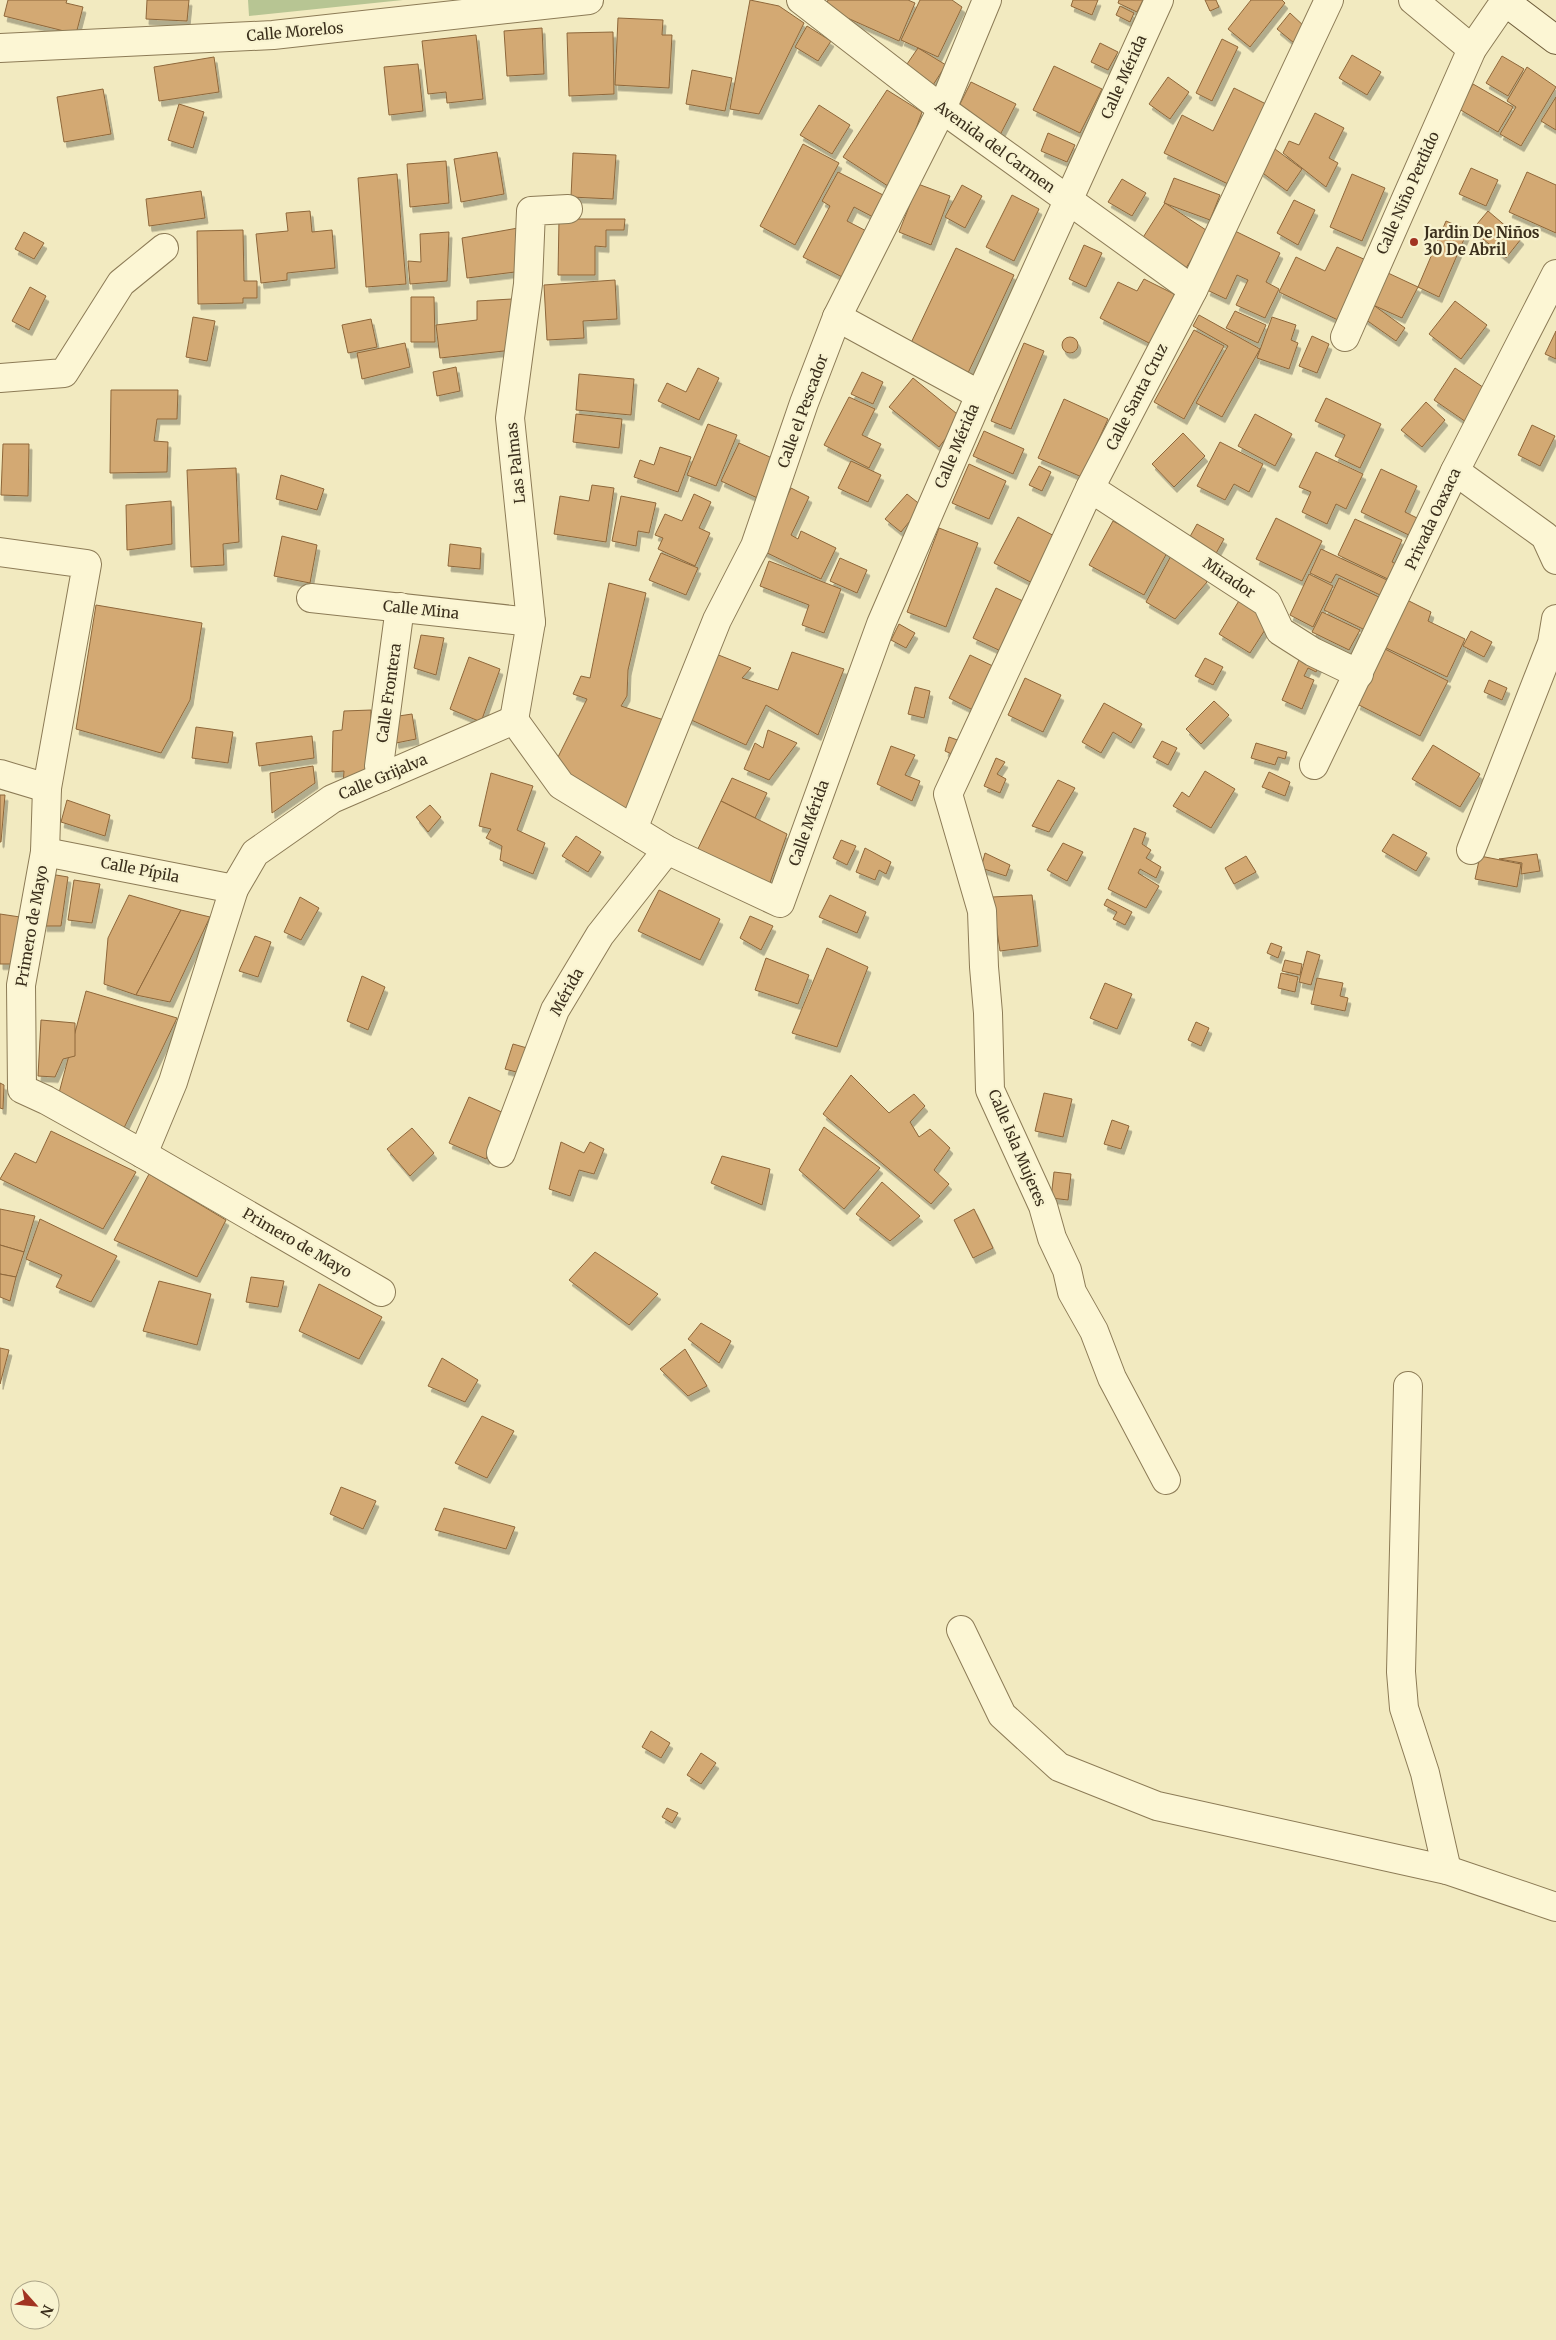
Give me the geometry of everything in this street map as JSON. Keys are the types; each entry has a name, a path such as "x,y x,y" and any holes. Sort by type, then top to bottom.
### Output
{"street":[{"name":"Calle Morelos","path":"0,48 273,35 589,0"},
{"name":"Avenida del Carmen","path":"801,0 942,109 1193,290"},
{"name":"Calle el Pescador","path":"633,829 717,620 755,546 804,402 837,317 942,109 987,0"},
{"name":"Calle Mérida","path":"667,850 780,903 881,624 980,395 1159,0"},
{"name":"Calle Santa Cruz","path":"948,794 1090,488 1193,290 1329,0"},
{"path":"1413,0 1472,49"},
{"path":"1504,0 1556,40"},
{"name":"Calle Niño Perdido","path":"1345,337 1472,49 1504,0"},
{"name":"Las Palmas","path":"514,720 531,622 510,418 528,284 531,211 568,209"},
{"path":"0,378 64,373 121,283 164,248"},
{"name":"Privada Oaxaca","path":"1314,765 1455,472 1556,274"},
{"path":"837,317 980,395"},
{"path":"1455,472 1545,536 1556,560"},
{"name":"Mirador","path":"1090,488 1267,604 1280,631 1313,652 1359,674"},
{"name":"Primero de Mayo","path":"0,552 87,564 47,788 45,852 21,985 22,1089 46,1100 143,1154 381,1292"},
{"name":"Calle Mina","path":"311,598 531,622"},
{"name":"Calle Frontera","path":"383,777 379,766 400,607"},
{"path":"1471,850 1552,643 1556,619"},
{"path":"514,720 561,785 667,850"},
{"name":"Calle Grijalva","path":"143,1154 173,1082 234,889 255,853 332,800 514,720"},
{"path":"0,774 47,788"},
{"name":"Calle Isla Mujeres","path":"948,794 982,911 990,1090 1043,1206 1052,1238 1068,1270 1072,1292 1094,1331 1112,1378 1166,1480"},
{"name":"Mérida","path":"500,1153 555,1010 600,936 667,850"},
{"name":"Calle Pípila","path":"45,852 234,889"},
{"path":"1408,1386 1401,1672 1404,1708 1425,1773 1448,1870"},
{"path":"961,1630 1002,1715 1059,1767 1157,1806 1448,1870 1556,1907"}],"green space":[{"path":"248,0 403,0 249,16"}],"building":[{"path":"8,0 67,0 66,3 83,7 76,34 4,16"},
{"path":"147,0 189,0 187,21 146,19"},
{"path":"750,0 779,6 804,23 759,114 730,109"},
{"path":"828,0 908,0 915,3 899,41 825,8"},
{"path":"920,0 952,0 962,7 938,57 901,40"},
{"path":"1073,0 1098,0 1092,15 1071,6"},
{"path":"1119,0 1143,0 1137,12 1118,3"},
{"path":"1205,0 1216,0 1219,7 1210,11"},
{"path":"1251,0 1282,0 1285,3 1250,47 1228,29"},
{"path":"1120,6 1134,13 1130,22 1116,15"},
{"path":"1290,13 1306,28 1294,43 1277,29"},
{"path":"618,18 663,20 662,35 672,35 669,88 615,85"},
{"path":"807,26 831,41 818,61 795,47"},
{"path":"542,28 544,74 507,76 504,31"},
{"path":"613,32 614,94 569,96 567,33"},
{"path":"476,35 483,99 447,103 446,92 428,94 422,41"},
{"path":"1222,39 1238,47 1212,101 1196,93"},
{"path":"1100,43 1118,52 1108,70 1091,62"},
{"path":"918,48 946,65 933,85 905,67"},
{"path":"1352,55 1381,72 1367,95 1339,78"},
{"path":"1502,56 1524,69 1508,96 1486,83"},
{"path":"214,57 219,92 159,101 154,67"},
{"path":"418,64 423,111 389,115 384,67"},
{"path":"1054,66 1102,89 1080,133 1033,110"},
{"path":"1527,67 1556,87 1521,146 1500,134 1516,107 1507,101"},
{"path":"692,70 732,78 725,111 686,104"},
{"path":"1168,77 1189,92 1170,119 1149,104"},
{"path":"971,82 1016,104 1000,135 956,112"},
{"path":"1473,84 1513,107 1498,132 1459,109"},
{"path":"1234,88 1266,104 1228,184 1164,153 1182,115 1213,131"},
{"path":"103,89 111,134 64,142 57,97"},
{"path":"887,90 922,112 894,190 843,157"},
{"path":"1556,97 1556,130 1541,121"},
{"path":"179,104 204,112 193,148 168,140"},
{"path":"819,105 850,125 832,154 800,135"},
{"path":"1315,113 1344,128 1329,158 1338,163 1326,187 1283,153 1289,141 1299,145"},
{"path":"1048,133 1075,145 1067,162 1041,151"},
{"path":"803,144 839,163 795,245 760,226"},
{"path":"1275,149 1302,169 1287,191 1260,171"},
{"path":"497,152 504,194 461,202 454,159"},
{"path":"573,153 616,155 613,199 571,197"},
{"path":"446,161 449,203 410,207 407,164"},
{"path":"1471,168 1498,180 1486,206 1459,194"},
{"path":"838,172 885,196 873,217 854,207 847,221 874,235 850,281 803,257 830,206 822,201"},
{"path":"1527,172 1556,185 1556,233 1509,212"},
{"path":"397,174 406,284 366,287 358,178"},
{"path":"1352,174 1385,188 1362,241 1330,227"},
{"path":"1174,178 1220,195 1210,220 1164,203"},
{"path":"1122,179 1146,193 1132,216 1108,202"},
{"path":"918,184 950,196 931,245 899,232"},
{"path":"962,185 982,196 965,228 945,217"},
{"path":"201,191 205,218 149,226 146,199"},
{"path":"1012,195 1039,209 1014,261 986,247"},
{"path":"1294,200 1315,210 1298,245 1277,233"},
{"path":"1165,203 1209,232 1186,268 1142,239"},
{"path":"310,211 312,232 332,230 335,268 287,273 287,280 261,283 256,234 288,231 286,213"},
{"path":"1488,211 1521,239 1506,258 1472,230"},
{"path":"559,219 625,219 624,230 606,230 606,247 595,246 595,275 558,275"},
{"path":"1446,221 1468,230 1439,297 1418,287"},
{"path":"518,228 523,271 467,278 462,238"},
{"path":"243,230 244,281 257,281 257,298 243,298 243,303 198,304 197,231"},
{"path":"1235,231 1280,253 1266,282 1279,289 1265,318 1236,305 1248,280 1237,275 1226,299 1207,290"},
{"path":"24,232 44,243 34,259 15,249"},
{"path":"449,232 447,281 410,284 408,261 421,262 420,234"},
{"path":"1084,245 1102,253 1086,287 1069,279"},
{"path":"1337,247 1368,261 1340,321 1279,292 1296,257 1325,271"},
{"path":"956,248 1014,275 968,373 910,345"},
{"path":"1388,273 1418,287 1402,318 1373,305"},
{"path":"1144,279 1176,295 1151,344 1100,318 1118,282 1137,291"},
{"path":"615,280 617,319 583,321 584,338 547,340 544,285"},
{"path":"30,287 46,296 29,330 12,321"},
{"path":"411,297 434,297 435,342 411,342"},
{"path":"512,299 513,350 440,358 436,325 477,320 477,301"},
{"path":"1455,301 1487,325 1461,359 1429,334"},
{"path":"1372,304 1405,328 1396,341 1362,317"},
{"path":"1235,311 1266,325 1258,343 1226,328"},
{"path":"1199,315 1260,349 1222,417 1196,403 1228,346 1193,326"},
{"path":"193,317 215,321 207,361 186,357"},
{"path":"1272,317 1296,325 1291,340 1298,343 1289,369 1257,358"},
{"path":"371,319 377,347 348,353 342,325"},
{"path":"1194,330 1224,346 1184,419 1154,402"},
{"path":"1556,331 1556,359 1545,354"},
{"path":"1312,336 1329,344 1317,373 1299,366"},
{"path":"1067,337 1073,337 1078,342 1076,351 1067,353 1062,348 1062,342"},
{"path":"405,343 410,367 362,379 357,353"},
{"path":"1024,343 1044,351 1011,429 991,421"},
{"path":"456,367 460,391 437,396 433,372"},
{"path":"698,368 719,378 699,420 658,401 667,383 686,392"},
{"path":"1455,368 1490,392 1469,424 1434,400"},
{"path":"862,372 883,382 873,404 851,394"},
{"path":"579,374 634,379 631,415 576,410"},
{"path":"913,378 962,418 939,447 889,407"},
{"path":"111,390 178,390 177,419 157,419 154,441 168,442 167,472 110,473"},
{"path":"849,397 875,409 862,435 881,444 869,468 824,445"},
{"path":"1326,398 1381,424 1360,468 1335,456 1345,435 1315,421"},
{"path":"1064,399 1108,419 1088,463 1091,481 1038,458"},
{"path":"1426,402 1445,420 1422,447 1401,430"},
{"path":"576,414 622,419 619,448 573,442"},
{"path":"1255,414 1292,434 1275,466 1238,446"},
{"path":"708,424 737,435 716,486 687,475"},
{"path":"1532,425 1555,436 1540,466 1518,455"},
{"path":"984,431 1024,449 1013,474 973,456"},
{"path":"1183,433 1205,456 1174,487 1152,464"},
{"path":"1220,442 1263,464 1249,492 1234,484 1225,500 1197,486"},
{"path":"739,443 783,463 766,502 721,481"},
{"path":"3,444 29,444 28,496 1,495"},
{"path":"660,447 691,457 678,492 634,477 640,460 654,465"},
{"path":"1316,452 1363,474 1346,509 1336,504 1327,524 1302,512 1311,492 1299,487"},
{"path":"851,461 881,475 868,502 838,488"},
{"path":"969,464 1006,481 989,519 952,503"},
{"path":"1039,466 1051,472 1042,491 1029,485"},
{"path":"236,468 239,542 223,544 224,565 191,567 187,470"},
{"path":"1381,469 1417,486 1405,512 1423,521 1415,538 1361,512"},
{"path":"281,475 324,489 317,510 276,499"},
{"path":"592,485 614,488 606,542 554,534 560,496 589,501"},
{"path":"791,488 809,497 791,535 798,539 801,531 836,548 821,579 761,550"},
{"path":"694,494 711,502 699,528 710,533 695,566 658,549 663,538 655,535 665,514 682,521"},
{"path":"907,494 922,506 901,532 885,519"},
{"path":"621,496 656,503 649,533 638,531 636,546 612,541"},
{"path":"171,501 172,544 127,550 126,505"},
{"path":"1018,517 1062,540 1038,586 994,563"},
{"path":"1276,518 1322,541 1302,581 1256,559"},
{"path":"1355,519 1402,540 1392,562 1401,566 1394,582 1338,555"},
{"path":"1113,521 1168,551 1144,595 1089,565"},
{"path":"1197,524 1224,539 1214,557 1187,542"},
{"path":"939,528 978,543 946,627 907,612"},
{"path":"282,536 317,545 310,583 274,576"},
{"path":"450,544 481,548 480,569 448,566"},
{"path":"1321,549 1387,580 1380,595 1336,574 1331,583 1310,573"},
{"path":"661,553 698,568 686,595 649,580"},
{"path":"1172,554 1192,564 1207,582 1175,619 1146,602"},
{"path":"840,558 867,570 857,593 830,581"},
{"path":"769,561 841,589 824,633 802,625 809,605 760,586"},
{"path":"1309,574 1333,586 1313,627 1290,615"},
{"path":"1339,578 1381,598 1365,630 1324,610"},
{"path":"609,583 646,593 628,670 627,696 621,706 670,722 633,816 571,777 556,761 587,699 573,694 581,676 590,678"},
{"path":"996,588 1027,603 1005,653 973,638"},
{"path":"1240,599 1272,619 1250,653 1219,634"},
{"path":"1405,599 1431,612 1428,621 1465,639 1447,677 1382,646"},
{"path":"96,605 202,623 190,700 161,753 76,729"},
{"path":"1322,612 1360,630 1349,650 1312,632"},
{"path":"899,624 915,633 906,648 891,640"},
{"path":"1471,631 1492,642 1484,657 1463,646"},
{"path":"421,635 444,638 436,675 414,668"},
{"path":"1385,649 1448,681 1420,736 1357,704"},
{"path":"711,652 751,668 742,678 778,690 792,652 844,669 818,735 766,705 746,745 687,718"},
{"path":"970,655 999,669 977,712 949,698"},
{"path":"1301,655 1320,663 1316,672 1308,668 1304,676 1314,680 1302,709 1282,700"},
{"path":"469,657 500,669 481,722 450,709"},
{"path":"1205,658 1223,667 1213,685 1195,676"},
{"path":"1025,678 1061,695 1043,732 1008,715"},
{"path":"1489,680 1507,688 1502,700 1484,692"},
{"path":"915,687 930,691 924,718 908,714"},
{"path":"1214,701 1229,715 1201,744 1186,729"},
{"path":"1104,703 1142,724 1131,743 1113,732 1101,753 1082,742"},
{"path":"371,710 368,783 343,785 344,771 332,772 333,731 342,730 344,711"},
{"path":"412,714 416,739 396,743 392,717"},
{"path":"196,727 233,732 228,763 192,758"},
{"path":"768,730 797,743 769,780 744,769 755,743 763,748"},
{"path":"312,736 314,758 259,766 256,743"},
{"path":"949,737 963,742 958,757 945,751"},
{"path":"1162,741 1177,748 1168,765 1153,757"},
{"path":"1256,743 1287,752 1285,759 1278,757 1275,765 1251,758"},
{"path":"1433,745 1480,774 1460,807 1412,779"},
{"path":"891,746 915,755 905,775 920,781 912,801 877,784"},
{"path":"996,758 1005,762 997,774 1006,779 1000,793 984,786"},
{"path":"313,766 315,783 272,813 270,773"},
{"path":"1205,771 1235,789 1211,828 1173,806 1182,792 1189,797"},
{"path":"1269,772 1290,782 1285,796 1262,787"},
{"path":"491,773 533,786 517,830 545,843 533,874 500,860 502,846 486,838 491,829 479,826"},
{"path":"732,778 767,793 755,818 721,801"},
{"path":"1058,780 1075,788 1049,832 1032,826"},
{"path":"0,795 5,795 1,842 0,842"},
{"path":"67,800 110,815 105,836 61,822"},
{"path":"721,801 787,834 767,891 694,857"},
{"path":"430,805 441,817 428,832 416,817"},
{"path":"1134,828 1146,833 1142,844 1151,850 1146,858 1161,867 1156,878 1140,869 1138,873 1159,886 1146,908 1108,889"},
{"path":"1393,834 1427,853 1416,871 1382,851"},
{"path":"576,836 601,852 588,872 562,856"},
{"path":"841,840 856,846 847,865 833,858"},
{"path":"1063,843 1083,852 1067,881 1047,870"},
{"path":"865,848 891,862 886,874 879,870 875,880 856,872"},
{"path":"985,853 1010,865 1006,876 981,868"},
{"path":"1537,854 1540,871 1521,874 1522,863 1499,859"},
{"path":"1246,856 1256,872 1234,884 1225,868"},
{"path":"1480,856 1521,864 1517,887 1475,879"},
{"path":"50,874 68,877 61,926 44,926"},
{"path":"74,880 100,884 92,923 68,920"},
{"path":"659,890 720,919 700,960 638,931"},
{"path":"129,895 181,910 136,995 104,984 108,938"},
{"path":"830,895 866,912 857,933 819,917"},
{"path":"1032,895 1038,946 1000,951 992,897"},
{"path":"300,897 319,908 301,940 284,932"},
{"path":"1107,899 1132,912 1125,925 1113,919 1117,912 1104,905"},
{"path":"181,910 210,917 170,1002 136,995"},
{"path":"0,914 20,917 13,964 0,964"},
{"path":"750,916 773,926 761,950 740,938"},
{"path":"255,936 271,942 258,977 239,971"},
{"path":"1271,943 1282,947 1278,958 1267,953"},
{"path":"827,948 868,967 837,1047 792,1033"},
{"path":"1307,951 1320,955 1311,985 1299,982"},
{"path":"766,958 809,975 798,1004 755,990"},
{"path":"1285,960 1302,964 1300,975 1282,971"},
{"path":"1281,973 1298,977 1295,992 1278,988"},
{"path":"362,976 385,987 368,1030 347,1021"},
{"path":"1317,978 1343,983 1340,996 1348,998 1345,1011 1311,1004"},
{"path":"1105,983 1132,994 1117,1029 1090,1018"},
{"path":"86,991 177,1018 123,1130 59,1093"},
{"path":"41,1020 75,1023 75,1056 63,1059 55,1077 38,1076"},
{"path":"1196,1022 1209,1028 1201,1046 1188,1040"},
{"path":"513,1044 527,1048 520,1073 505,1069"},
{"path":"851,1075 889,1113 914,1094 925,1106 910,1122 919,1137 930,1129 950,1148 934,1170 949,1184 931,1204 823,1114"},
{"path":"0,1083 4,1085 3,1109 0,1108"},
{"path":"1044,1093 1072,1099 1063,1137 1035,1131"},
{"path":"469,1097 506,1114 486,1159 449,1143"},
{"path":"1112,1120 1129,1126 1121,1149 1104,1144"},
{"path":"824,1127 880,1168 844,1209 799,1170"},
{"path":"412,1128 434,1153 410,1176 387,1149"},
{"path":"51,1131 136,1172 103,1229 0,1179 15,1153 36,1163"},
{"path":"561,1142 584,1153 590,1142 604,1149 594,1174 579,1170 570,1196 549,1189"},
{"path":"722,1156 770,1169 762,1205 711,1183"},
{"path":"1054,1172 1071,1174 1068,1200 1051,1198"},
{"path":"149,1174 226,1220 197,1277 114,1240"},
{"path":"882,1182 920,1216 890,1241 856,1214"},
{"path":"0,1209 35,1216 24,1252 0,1245"},
{"path":"974,1209 993,1248 973,1258 954,1220"},
{"path":"40,1219 117,1256 91,1302 56,1287 62,1275 26,1259"},
{"path":"0,1245 24,1252 16,1277 0,1274"},
{"path":"595,1252 658,1294 629,1325 569,1280"},
{"path":"0,1274 16,1277 10,1301 0,1297"},
{"path":"251,1277 284,1281 278,1307 246,1302"},
{"path":"159,1281 211,1294 197,1345 143,1331"},
{"path":"319,1284 382,1317 359,1359 299,1331"},
{"path":"701,1323 731,1341 719,1363 688,1339"},
{"path":"0,1348 9,1350 0,1384"},
{"path":"685,1349 707,1386 688,1396 660,1369"},
{"path":"442,1358 478,1380 465,1402 428,1386"},
{"path":"482,1416 514,1431 487,1478 455,1463"},
{"path":"341,1487 376,1501 363,1529 330,1514"},
{"path":"444,1508 515,1527 506,1549 435,1530"},
{"path":"651,1731 670,1743 661,1758 642,1747"},
{"path":"701,1753 716,1763 701,1784 687,1775"},
{"path":"667,1808 678,1813 672,1823 662,1817"}],"place":[{"name":"Jardin De Niños 30 De Abril","path":"1414,242"}]}
